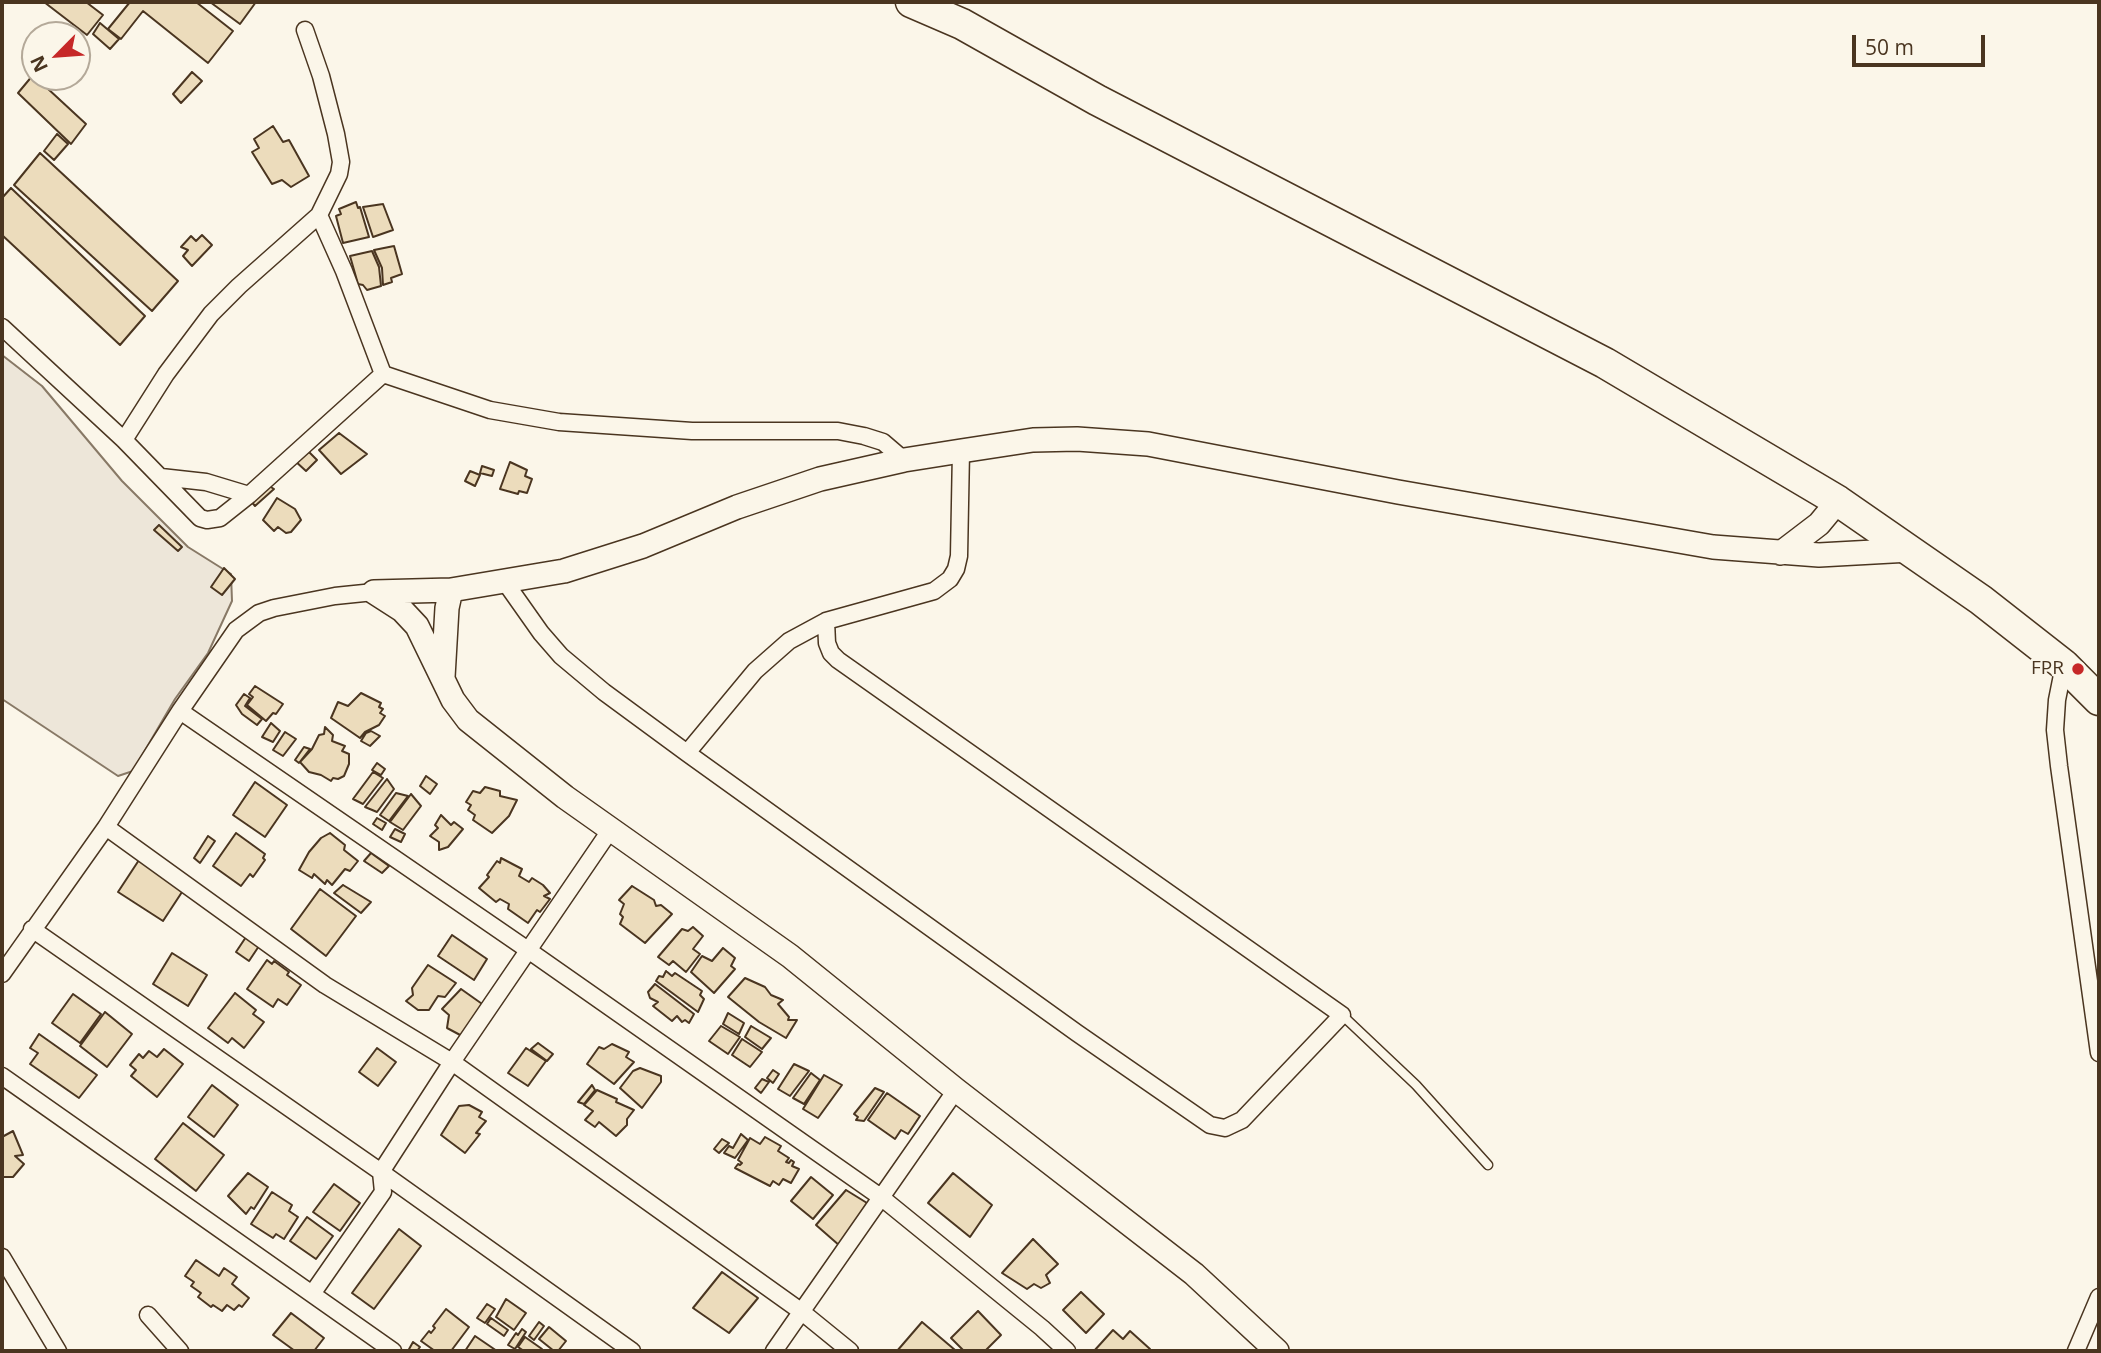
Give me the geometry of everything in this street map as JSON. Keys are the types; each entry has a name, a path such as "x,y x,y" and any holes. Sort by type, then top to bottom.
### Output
{"highway":[{"path":"911,2 961,24 1097,100 1605,363 1838,501 1910,550 2064,664 2099,700"},
{"path":"936,2 961,24"}],"street":[{"path":"124,440 166,374 211,314 319,215 340,174 341,162 336,134 321,76 305,30"},
{"path":"319,215 344,271 383,374"},
{"path":"2,327 124,440 200,518 206,520 220,518 248,495 383,374"},
{"path":"383,374 490,410 559,422 692,431 838,431 883,442 904,460"},
{"path":"2,974 106,827 180,711 236,630 259,613 335,596 452,590 564,571 606,559 784,491 831,476 904,460 1033,440 1077,439 1148,444 1398,492 1713,547 1819,555 1910,550"},
{"path":"687,752 755,671 789,641 826,621 934,591 950,579 957,569 959,556 961,451"},
{"path":"161,477 206,482 248,495"},
{"path":"1781,553 1819,524 1838,501"},
{"path":"505,582 561,656 604,692 1077,1033 1218,1128 1242,1121 1342,1015 838,660 827,643 826,621"},
{"path":"443,679 447,608 452,590"},
{"path":"374,592 402,610 417,626 453,700 468,720 555,789 790,956 956,1090 1194,1274 1277,1351"},
{"path":"2064,664 2055,730 2099,1053"},
{"path":"180,711 528,950 881,1198 1067,1351"},
{"path":"106,827 326,985 452,1062 802,1312 850,1351"},
{"path":"312,1294 383,1192 381,1172 452,1062 611,829"},
{"path":"32,929 632,1351"},
{"path":"2,1076 393,1351"},
{"path":"774,1351 956,1090"},
{"path":"2,1257 58,1351"},
{"path":"2076,1351 2099,1297"},
{"path":"148,1315 180,1351"}],"lane":[{"path":"1342,1015 1416,1086 1488,1165"}],"shaded area":[{"path":"2,355 42,386 122,481 188,547 231,574 232,601 208,653 175,699 133,771 118,776 2,699"}],"building":[{"path":"44,2 86,2 103,15 91,30 91,21 69,21"},
{"path":"130,2 196,2 233,31 208,63 143,11 121,39 108,29"},
{"path":"210,2 256,2 240,24"},
{"path":"100,23 119,39 110,49 93,34"},
{"path":"192,72 202,81 181,103 173,94"},
{"path":"21,89 50,91 86,124 71,144 18,93"},
{"path":"273,126 283,142 289,140 309,176 291,187 282,180 272,184 252,152 259,148 254,139"},
{"path":"57,134 68,144 54,160 44,151"},
{"path":"40,153 178,281 152,311 14,185"},
{"path":"11,188 145,316 120,345 2,235 2,198"},
{"path":"356,202 369,237 343,243 336,216 341,214 339,209"},
{"path":"383,204 393,230 373,237 363,207"},
{"path":"202,235 212,245 192,266 183,256 188,250 181,247 191,236 196,241"},
{"path":"394,246 402,274 383,285 382,268 374,250"},
{"path":"372,251 379,267 381,286 367,290 358,284 350,256"},
{"path":"339,433 367,454 341,474 319,450"},
{"path":"306,449 317,460 306,471 294,460"},
{"path":"510,462 527,470 525,476 532,479 527,493 519,491 518,494 500,489"},
{"path":"482,466 494,470 492,476 480,473"},
{"path":"470,471 480,475 475,486 465,481"},
{"path":"266,484 274,489 255,506 250,500"},
{"path":"277,498 295,509 301,520 291,532 286,533 278,527 274,531 263,520"},
{"path":"159,525 182,547 178,551 154,530"},
{"path":"224,568 235,579 222,595 211,587"},
{"path":"255,686 283,704 276,714 273,713 266,721 247,705 253,697 249,694"},
{"path":"361,693 381,703 379,707 383,709 380,713 385,716 379,725 365,732 360,738 331,718 338,702 348,706"},
{"path":"244,694 250,698 245,706 262,719 257,725 242,714 236,705"},
{"path":"271,723 280,731 273,742 262,737"},
{"path":"325,727 333,735 332,741 345,746 342,751 349,754 349,764 344,776 331,781 309,772 300,762 312,749 319,735 324,734"},
{"path":"371,731 380,736 370,746 361,741 366,733"},
{"path":"285,732 296,739 283,756 273,750"},
{"path":"304,747 310,749 299,763 295,760"},
{"path":"377,763 385,769 381,775 372,770"},
{"path":"373,772 383,778 363,804 353,799"},
{"path":"426,776 437,784 430,794 420,786"},
{"path":"387,779 394,789 377,812 365,807"},
{"path":"255,782 287,805 265,837 233,815"},
{"path":"485,787 500,791 500,796 517,800 509,816 492,833 473,820 475,815 468,810 471,805 466,802 473,791 480,793"},
{"path":"396,793 408,796 389,821 380,815"},
{"path":"411,794 421,806 403,830 390,822"},
{"path":"441,815 451,825 454,822 463,829 448,847 439,850 439,842 430,836 438,828 435,825"},
{"path":"377,818 386,823 382,830 373,824"},
{"path":"395,829 405,834 401,842 390,837"},
{"path":"236,833 265,854 265,860 253,877 250,874 241,886 213,866"},
{"path":"330,833 345,845 344,850 358,861 350,871 345,869 332,885 327,880 325,884 314,874 312,878 299,870 309,852 321,838"},
{"path":"208,836 215,841 200,863 194,858"},
{"path":"371,853 389,866 382,873 364,861"},
{"path":"501,858 522,869 519,876 529,882 532,878 550,893 544,896 550,899 540,912 537,910 528,923 508,909 509,904 500,899 496,902 479,888 489,877 487,875 497,861 500,863"},
{"path":"139,860 184,889 163,921 118,892"},
{"path":"343,885 371,902 361,913 334,893"},
{"path":"632,886 654,900 656,906 661,905 672,914 645,943 620,924 624,904 619,900"},
{"path":"320,889 356,916 326,956 291,929"},
{"path":"693,927 703,936 693,949 700,954 686,972 673,961 669,965 658,957 682,929 688,931"},
{"path":"452,935 487,959 474,980 438,956"},
{"path":"246,937 259,946 249,961 236,952"},
{"path":"723,948 735,958 731,966 735,969 714,993 691,972 702,956 712,961"},
{"path":"172,953 207,975 188,1006 153,984"},
{"path":"267,960 272,964 274,961 289,972 287,975 301,985 287,1005 278,999 273,1007 247,989"},
{"path":"428,965 456,983 445,997 438,996 429,1010 418,1010 406,1001 413,995 412,988"},
{"path":"666,971 672,976 675,973 702,991 700,995 704,999 698,1012 656,981 659,976 663,977"},
{"path":"745,978 765,987 771,995 783,1000 778,1004 789,1017 788,1020 797,1020 786,1038 759,1022 728,997"},
{"path":"655,984 694,1014 689,1023 685,1020 682,1022 677,1016 672,1021 653,1006 658,1002 650,998 648,992"},
{"path":"461,989 485,1006 462,1036 447,1028 449,1015 442,1009"},
{"path":"235,993 256,1010 253,1014 264,1022 244,1048 232,1038 228,1043 208,1028"},
{"path":"73,994 101,1014 80,1043 52,1023"},
{"path":"105,1012 132,1034 107,1067 80,1046"},
{"path":"728,1013 744,1023 739,1034 723,1024"},
{"path":"721,1026 740,1037 728,1054 709,1041"},
{"path":"751,1026 771,1038 762,1049 745,1037"},
{"path":"39,1034 97,1075 79,1098 30,1064 38,1053 30,1048"},
{"path":"742,1039 762,1052 750,1067 732,1055"},
{"path":"538,1043 553,1054 547,1061 531,1049"},
{"path":"612,1044 629,1052 626,1057 634,1062 614,1084 587,1064 599,1047 604,1049"},
{"path":"377,1048 396,1062 378,1086 359,1072"},
{"path":"526,1048 546,1061 528,1086 508,1073"},
{"path":"164,1049 183,1064 157,1097 131,1076 136,1070 130,1065 139,1054 143,1058 149,1051 157,1057"},
{"path":"794,1064 809,1071 790,1096 778,1089"},
{"path":"640,1068 661,1076 661,1082 642,1108 620,1088 633,1071"},
{"path":"773,1070 779,1074 773,1083 767,1078"},
{"path":"811,1073 820,1080 804,1104 793,1098"},
{"path":"824,1075 842,1085 818,1118 803,1109"},
{"path":"762,1079 769,1082 761,1093 755,1088"},
{"path":"212,1085 238,1105 214,1137 188,1117"},
{"path":"592,1085 595,1090 584,1104 578,1102"},
{"path":"875,1088 884,1092 864,1121 856,1120 858,1117 854,1114"},
{"path":"597,1090 634,1110 627,1119 627,1125 616,1136 599,1122 595,1127 585,1120 593,1111 584,1105"},
{"path":"887,1093 920,1116 908,1134 901,1130 895,1139 868,1120"},
{"path":"469,1105 482,1112 479,1117 486,1121 476,1133 480,1134 465,1153 441,1135 459,1106"},
{"path":"183,1123 224,1155 196,1191 155,1159"},
{"path":"13,1131 23,1155 15,1156 24,1164 13,1177 2,1177 2,1137"},
{"path":"741,1134 748,1140 735,1158 724,1153 729,1146 733,1148"},
{"path":"765,1137 781,1146 778,1151 789,1158 786,1162 791,1160 794,1162 792,1166 799,1169 791,1183 783,1179 779,1185 773,1181 770,1186 735,1168 742,1163 738,1160 750,1138 760,1144"},
{"path":"722,1139 729,1143 719,1153 714,1149"},
{"path":"248,1173 268,1187 254,1209 251,1207 246,1214 228,1196"},
{"path":"953,1173 992,1205 970,1237 928,1203"},
{"path":"811,1177 833,1195 813,1219 791,1201"},
{"path":"334,1184 360,1203 340,1231 313,1212"},
{"path":"846,1190 867,1203 840,1246 816,1225"},
{"path":"272,1192 292,1205 289,1211 298,1217 284,1239 276,1234 273,1238 251,1224"},
{"path":"307,1217 333,1236 316,1259 290,1241"},
{"path":"399,1229 421,1246 374,1309 352,1293"},
{"path":"1033,1239 1058,1264 1046,1275 1050,1283 1041,1288 1034,1284 1027,1289 1002,1273"},
{"path":"196,1260 219,1276 224,1268 237,1277 232,1284 249,1298 242,1307 239,1305 234,1310 227,1305 222,1311 198,1297 201,1293 191,1286 194,1282 185,1276"},
{"path":"722,1272 758,1298 729,1333 693,1308"},
{"path":"1081,1292 1104,1314 1086,1333 1063,1310"},
{"path":"506,1299 526,1313 514,1330 496,1317"},
{"path":"487,1304 495,1309 485,1323 477,1318"},
{"path":"446,1309 469,1327 451,1351 435,1351 421,1341 435,1328 433,1326"},
{"path":"978,1311 1001,1335 985,1351 964,1351 951,1338"},
{"path":"291,1313 324,1338 314,1351 295,1351 273,1335"},
{"path":"491,1318 508,1330 504,1336 487,1324"},
{"path":"539,1322 544,1326 534,1340 529,1336"},
{"path":"922,1322 955,1350 897,1351"},
{"path":"549,1327 566,1341 558,1351 554,1351 539,1339"},
{"path":"522,1329 526,1332 515,1349 508,1345 516,1333 518,1335"},
{"path":"1113,1330 1123,1339 1130,1331 1150,1349 1094,1351"},
{"path":"475,1336 497,1351 465,1351"},
{"path":"525,1337 542,1349 524,1351 518,1347"},
{"path":"413,1342 420,1347 417,1351 408,1351"}],"place":[{"name":"FPR","path":"2078,669"}]}
